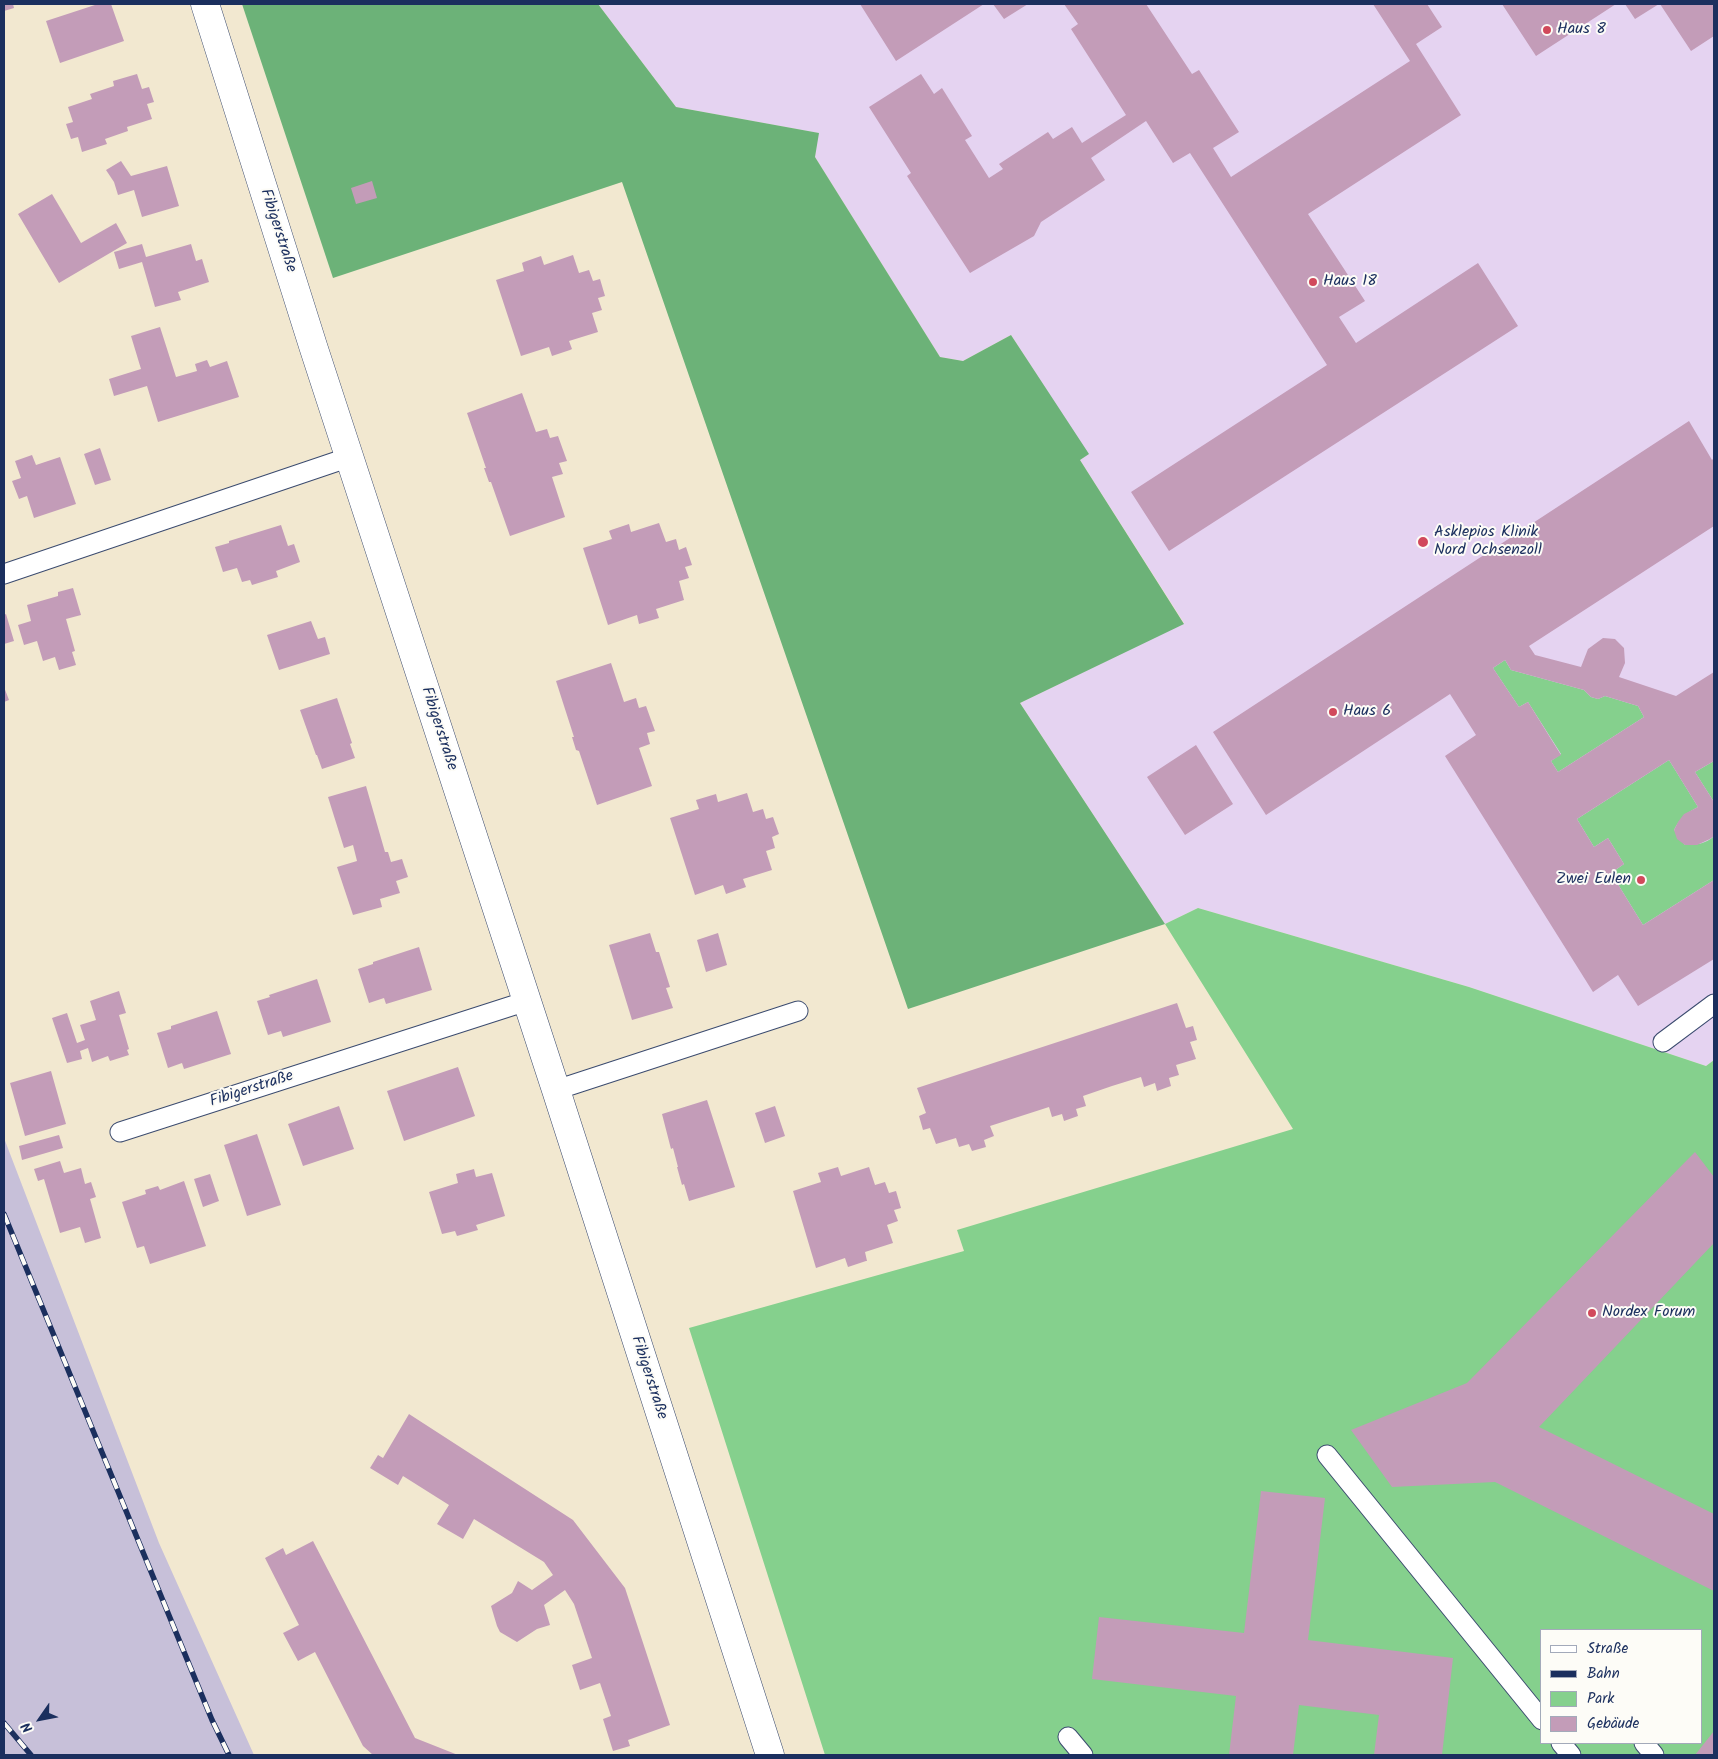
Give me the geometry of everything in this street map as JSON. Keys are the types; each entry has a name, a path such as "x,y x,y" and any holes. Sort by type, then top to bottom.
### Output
{"street":[{"name":"Fibigerstraße","path":"205,4 312,342 770,1755"}],"lane":[{"path":"4,574 350,457"},
{"name":"Fibigerstraße","path":"120,1132 527,1001"},
{"path":"1663,1042 1714,1004"},
{"path":"556,1090 798,1011"},
{"path":"1327,1455 1540,1718"},
{"path":"1068,1737 1083,1755"},
{"path":"1562,1744 1571,1755"},
{"path":"1645,1744 1654,1755"}],"shaded area":[{"name":"Asklepios Klinik Nord Ochsenzoll","path":"598,4 1714,4 1714,1060 1706,1066 1469,987 1198,908 1165,924 1020,703 1184,623 1080,460 1088,454 1011,335 963,361 940,357 815,157 818,133 676,107"},
{"path":"4,1138 159,1543 254,1755 6,1755 4,1752"}],"green space":[{"path":"242,4 598,4 676,107 819,133 815,157 940,357 963,361 1011,335 1089,454 1080,460 1184,624 1020,703 1165,924 908,1009 622,182 333,278"},
{"path":"1505,660 1511,670 1584,690 1591,697 1598,699 1605,696 1638,706 1644,717 1558,772 1551,761 1561,754 1528,702 1519,707 1493,668"},
{"path":"1669,760 1698,807 1684,816 1674,830 1685,845 1701,844 1714,836 1714,880 1643,925 1611,873 1624,864 1608,838 1594,847 1577,819"},
{"path":"1714,761 1714,802 1695,772"},
{"path":"1198,908 1469,987 1706,1066 1714,1060 1714,1755 825,1755 689,1328 964,1251 957,1230 1293,1129 1165,924"}],"building":[{"path":"4,4 13,4 14,8 4,11"},
{"path":"98,4 111,4 124,41 60,63 46,21"},
{"path":"860,4 984,4 896,61"},
{"path":"993,4 1028,4 1004,19"},
{"name":"Haus 18","path":"1064,4 1146,4 1192,74 1199,70 1239,132 1213,148 1231,177 1410,61 1373,4 1427,4 1442,27 1416,44 1461,115 1308,214 1365,301 1339,317 1356,343 1478,263 1518,326 1169,551 1131,492 1327,365 1190,153 1173,163 1146,121 1091,158 1105,180 1041,222 1034,236 970,273 907,176 911,173 869,107 921,74 934,94 942,88 972,136 965,140 989,178 1003,169 999,164 1048,132 1053,139 1072,127 1082,143 1126,115 1071,29 1078,24"},
{"name":"Haus 8","path":"1502,4 1616,4 1536,56"},
{"name":"Haus 8","path":"1625,4 1659,4 1635,19"},
{"path":"1660,4 1712,4 1714,7 1714,36 1691,51"},
{"path":"137,74 142,89 149,87 154,102 147,104 152,119 127,127 128,131 105,139 107,144 82,152 78,137 71,139 66,124 73,122 68,107 92,99 90,94 114,86 113,81"},
{"path":"121,161 131,176 167,166 179,206 142,217 134,190 118,195 114,182 106,170"},
{"path":"372,181 377,198 356,204 351,188"},
{"path":"52,194 81,243 116,223 127,243 59,283 18,214"},
{"path":"142,244 146,257 191,244 196,261 202,259 209,282 178,292 181,300 155,307 142,262 119,269 114,252"},
{"path":"573,255 579,273 589,270 593,281 600,279 605,296 598,298 602,310 592,313 598,332 569,341 572,349 552,356 549,347 521,356 496,280 524,271 522,263 541,256 544,265"},
{"path":"160,327 176,377 197,371 195,364 207,360 210,367 227,361 239,397 158,422 147,386 114,396 109,379 141,369 131,336"},
{"path":"522,393 536,432 547,429 550,438 558,436 567,461 559,463 563,474 552,477 565,517 510,536 491,482 489,482 484,468 486,468 467,413"},
{"name":"Haus 6","path":"1689,421 1712,460 1714,458 1714,526 1529,646 1535,655 1581,667 1588,649 1603,638 1615,639 1624,648 1625,663 1619,677 1676,696 1714,672 1714,761 1695,772 1714,802 1714,836 1697,845 1685,845 1677,839 1674,830 1678,822 1684,814 1698,807 1669,760 1577,819 1594,847 1608,838 1624,864 1611,873 1643,925 1714,880 1714,959 1638,1006 1618,975 1593,992 1445,756 1476,735 1450,694 1266,815 1213,732","holes":["1505,660 1511,670 1584,690 1591,697 1598,699 1605,696 1638,706 1644,717 1558,772 1551,761 1561,755 1528,702 1519,707 1493,668"]},
{"path":"100,448 111,480 95,485 84,454"},
{"path":"32,455 36,465 60,457 76,504 34,518 27,496 19,499 12,481 21,478 15,461"},
{"path":"659,523 666,542 676,539 679,550 686,547 692,565 685,567 689,578 679,581 684,600 656,609 659,618 639,624 637,615 608,625 583,548 612,539 609,531 629,524 631,532"},
{"path":"281,525 288,546 294,544 300,562 276,571 278,577 252,585 250,580 242,582 237,568 223,572 215,547"},
{"path":"73,588 81,615 66,619 75,651 72,652 76,665 59,670 55,657 43,661 37,641 24,645 18,625 31,621 27,605 58,596 58,592"},
{"path":"6,614 14,641 4,644 4,615"},
{"path":"311,621 318,639 325,637 330,654 279,670 267,635"},
{"path":"611,663 624,702 636,698 639,708 646,706 655,731 647,733 650,744 639,748 652,786 597,805 579,751 576,750 572,737 574,737 556,681"},
{"path":"4,687 9,700 4,702"},
{"path":"337,698 355,758 322,769 300,710"},
{"path":"1196,745 1233,804 1185,835 1147,777"},
{"path":"366,786 385,852 388,852 391,862 402,859 408,877 396,881 400,893 380,899 382,907 353,915 337,867 357,861 353,845 344,848 328,797"},
{"path":"747,793 753,812 763,809 766,819 773,817 779,834 772,837 775,848 766,851 772,870 743,879 746,887 726,894 723,885 695,895 670,818 699,809 696,800 716,794 718,802"},
{"path":"650,933 656,952 659,952 670,987 666,988 673,1008 632,1020 609,945"},
{"path":"718,933 727,965 706,972 697,940"},
{"path":"419,947 432,990 386,1004 384,998 369,1003 358,969"},
{"path":"317,979 331,1022 283,1037 281,1031 268,1035 257,1001 270,997 269,995"},
{"path":"119,991 126,1013 119,1015 129,1055 110,1061 108,1056 92,1062 88,1048 80,1051 82,1059 67,1063 52,1018 67,1013 77,1043 85,1040 80,1025 96,1020 90,1001"},
{"path":"1177,1003 1186,1028 1193,1026 1197,1040 1190,1042 1196,1059 1176,1065 1179,1075 1169,1078 1171,1086 1157,1091 1155,1083 1144,1087 1141,1077 1112,1086 1083,1096 1086,1106 1076,1109 1078,1116 1064,1121 1062,1114 1052,1117 1049,1107 990,1126 994,1136 984,1140 986,1147 972,1151 969,1144 959,1147 956,1138 936,1144 930,1128 923,1130 919,1116 926,1113 917,1088"},
{"path":"217,1011 231,1054 184,1069 182,1063 168,1068 157,1033 171,1029 171,1026"},
{"path":"458,1067 475,1116 404,1141 387,1091"},
{"path":"51,1071 66,1124 25,1136 10,1083"},
{"path":"707,1100 735,1187 689,1201 684,1184 682,1185 662,1114"},
{"path":"339,1106 354,1149 303,1166 288,1124"},
{"path":"775,1106 785,1136 765,1143 755,1113"},
{"path":"257,1134 281,1205 247,1216 224,1145"},
{"path":"59,1135 63,1148 22,1160 19,1146"},
{"name":"Nordex Forum","path":"1695,1152 1714,1177 1714,1243 1539,1427 1714,1514 1714,1591 1495,1482 1392,1487 1351,1430 1467,1383"},
{"path":"60,1161 64,1173 81,1168 85,1184 91,1182 96,1197 90,1199 101,1238 85,1243 80,1227 60,1233 44,1179 38,1181 34,1169"},
{"path":"838,1167 841,1176 869,1167 875,1185 885,1182 889,1193 896,1191 901,1208 894,1210 898,1221 887,1225 893,1243 865,1252 867,1261 848,1267 845,1258 816,1268 793,1191 821,1182 818,1173"},
{"path":"474,1169 476,1177 492,1173 505,1216 476,1225 478,1230 457,1236 455,1231 442,1234 429,1192 458,1183 456,1174"},
{"path":"210,1174 219,1201 203,1207 194,1179"},
{"path":"184,1181 206,1246 150,1264 144,1246 137,1248 122,1202 146,1194 145,1190 158,1186 160,1190"},
{"path":"409,1414 573,1520 625,1588 670,1725 628,1740 630,1746 613,1751 603,1719 611,1716 600,1683 580,1690 572,1665 592,1658 574,1604 565,1590 544,1605 550,1625 537,1629 517,1642 500,1632 491,1606 512,1593 518,1581 532,1590 553,1575 544,1562 474,1519 463,1539 437,1524 449,1505 403,1476 398,1485 370,1468 378,1455 383,1458"},
{"path":"1261,1491 1325,1498 1308,1640 1453,1658 1442,1755 1374,1755 1379,1715 1299,1705 1293,1755 1229,1755 1236,1696 1092,1679 1099,1617 1244,1633"},
{"path":"313,1541 415,1738 458,1755 373,1755 363,1746 315,1652 298,1661 283,1633 299,1625 265,1558 283,1548 286,1555"},
{"path":"1714,1731 1714,1755 1695,1755"}],"railway":[{"path":"4,1214 212,1720 229,1755"},
{"path":"4,1723 31,1755"}],"place":[{"name":"Haus 8","path":"1547,30"},
{"name":"Haus 18","path":"1313,282"},
{"name":"Asklepios Klinik Nord Ochsenzoll","path":"1423,542"},
{"name":"Haus 6","path":"1333,712"},
{"name":"Zwei Eulen","path":"1641,880"},
{"name":"Nordex Forum","path":"1592,1313"}]}
